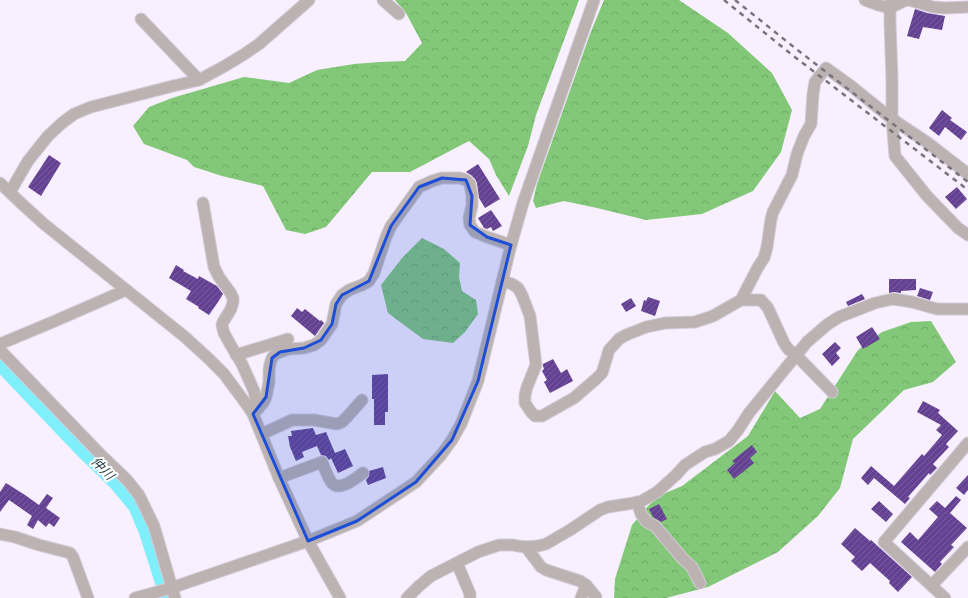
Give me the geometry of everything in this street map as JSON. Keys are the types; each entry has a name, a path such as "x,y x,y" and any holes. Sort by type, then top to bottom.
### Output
{"street":[{"path":"10,192 28,161 48,136 74,114 91,107 198,80 223,67 259,44 309,0"},
{"path":"383,0 399,14"},
{"path":"134,598 173,591 308,541 357,521 416,482 441,455 461,424 478,380 511,245 523,203 594,0"},
{"path":"866,0 878,5 891,4 897,6 904,1 911,0 935,7 968,7"},
{"path":"891,4 892,118 895,156 927,196 958,228 968,235"},
{"path":"141,19 198,80"},
{"path":"741,300 764,258 773,212 792,175 797,154 804,136 811,124 815,82 826,68 968,174"},
{"path":"255,412 263,403 268,390 270,364 272,358 275,354 289,349 304,348 314,345 321,340 332,324 336,304 342,295 349,290 369,281 374,273 391,226 419,187 432,180 442,178 460,178 466,180 470,184 472,196 472,206 469,218 470,225 475,232 511,245"},
{"path":"0,183 44,224 185,337 224,374 255,412"},
{"path":"203,203 214,267 233,298 231,309 222,325 254,391 255,412 279,478 308,541 340,598"},
{"path":"502,282 512,284 518,288 530,316 536,365 527,387 525,404 535,416 542,416 574,398 602,374 608,350 619,339 626,335 646,327 665,323 695,322 713,316 741,300 761,300 768,308 784,344 832,392"},
{"path":"0,344 126,290"},
{"path":"407,598 431,576 478,552 499,545 526,547 546,544 608,506 640,502 657,492 685,465 706,452 729,441 749,413 807,342 838,317 875,303 893,299 912,302 937,309 968,309"},
{"path":"236,355 288,339"},
{"path":"0,350 102,456 116,468 139,495 154,526 173,591"},
{"path":"262,434 292,420 314,420 337,424 347,418 362,400"},
{"path":"945,598 884,542 968,443"},
{"path":"279,478 322,462 332,483 337,486 346,484 363,473"},
{"path":"637,502 641,514 647,522 655,526 683,559 692,566 700,583"},
{"path":"0,534 70,553 88,598"},
{"path":"526,547 541,567 580,581 586,585 596,597"},
{"path":"932,585 968,547"},
{"path":"457,563 473,597"},
{"path":"581,598 586,585"}],"highlighted area":[{"path":"442,178 466,180 472,196 470,225 487,237 511,245 478,381 452,440 416,482 357,521 308,541 253,414 266,397 272,358 280,352 304,348 321,340 332,324 336,304 342,295 369,281 391,226 419,187"}],"green space":[{"path":"395,0 579,0 536,115 528,146 509,196 496,175 489,159 469,141 410,172 372,172 326,227 305,234 286,230 263,186 222,176 194,167 187,160 144,144 133,126 149,107 172,98 244,77 289,83 317,70 354,64 405,61 422,43 406,13"},
{"path":"604,0 679,0 728,33 772,73 792,110 781,152 753,191 702,214 646,220 564,201 536,208 533,201 537,184 590,34"},
{"path":"422,238 444,249 460,263 459,277 462,291 476,300 478,314 465,332 453,343 423,339 388,313 381,285 403,257"},
{"path":"931,321 956,362 933,382 904,390 853,439 840,488 818,516 778,552 708,587 666,598 614,598 615,579 632,525 656,497 682,486 748,436 775,391 800,418 820,409 858,350 882,332 911,322"}],"building":[{"path":"915,9 945,16 942,30 923,27 919,39 907,36"},
{"path":"942,110 952,118 950,120 967,132 961,140 945,127 939,136 929,128"},
{"path":"49,155 61,163 41,196 28,187"},
{"path":"478,164 500,199 485,208 479,198 475,179 466,172"},
{"path":"957,187 967,199 956,209 945,197"},
{"path":"491,210 502,226 493,231 491,227 487,229 484,228 478,218"},
{"path":"176,265 184,270 183,271 198,279 199,276 217,286 223,294 209,315 186,299 191,291 169,278"},
{"path":"889,279 916,279 916,290 901,291 901,293 889,293"},
{"path":"920,288 933,292 930,300 917,296"},
{"path":"862,294 865,299 848,306 846,302"},
{"path":"648,297 660,301 655,316 641,311 644,300 646,301"},
{"path":"631,298 636,306 626,312 621,304"},
{"path":"297,308 302,312 305,309 324,323 315,336 291,316"},
{"path":"872,327 880,339 863,349 856,337"},
{"path":"835,342 841,348 836,353 840,358 832,366 822,354"},
{"path":"553,359 561,373 567,369 573,381 550,393 544,382 547,380 542,371 544,369 543,364"},
{"path":"388,374 388,412 385,412 385,425 374,425 372,375"},
{"path":"923,401 940,410 938,413 958,431 946,444 949,447 933,464 937,468 930,475 929,473 908,497 910,498 905,504 874,478 868,485 861,478 871,466 894,486 922,454 924,456 942,435 936,430 941,425 917,412"},
{"path":"313,428 316,435 326,432 335,453 345,449 353,466 338,473 331,458 329,460 326,456 321,455 317,446 302,452 304,457 296,461 290,447 288,436 292,436 291,431"},
{"path":"752,445 757,452 750,458 754,463 734,479 727,470 735,463 732,461"},
{"path":"383,467 386,478 368,485 366,480 369,476 369,471"},
{"path":"968,475 968,490 964,495 956,488"},
{"path":"6,483 39,505 47,494 53,498 46,508 60,518 54,527 49,523 46,527 38,520 33,529 27,525 32,516 9,500 0,512 0,492"},
{"path":"956,496 961,500 950,513 967,528 951,545 954,547 940,562 942,564 935,572 901,542 910,532 918,540 938,517 929,509 937,501 945,508"},
{"path":"879,501 893,514 886,522 871,509"},
{"path":"659,504 667,519 661,522 653,517 649,509"},
{"path":"855,528 870,541 871,540 912,577 898,592 889,583 890,581 870,563 862,571 851,561 855,557 841,544"}],"waterway":[{"name":"仲川","path":"0,363 83,450 116,482 136,506 147,532 168,598"}],"railway":[{"path":"724,0 791,54 968,190"},
{"path":"735,0 968,182"}]}
